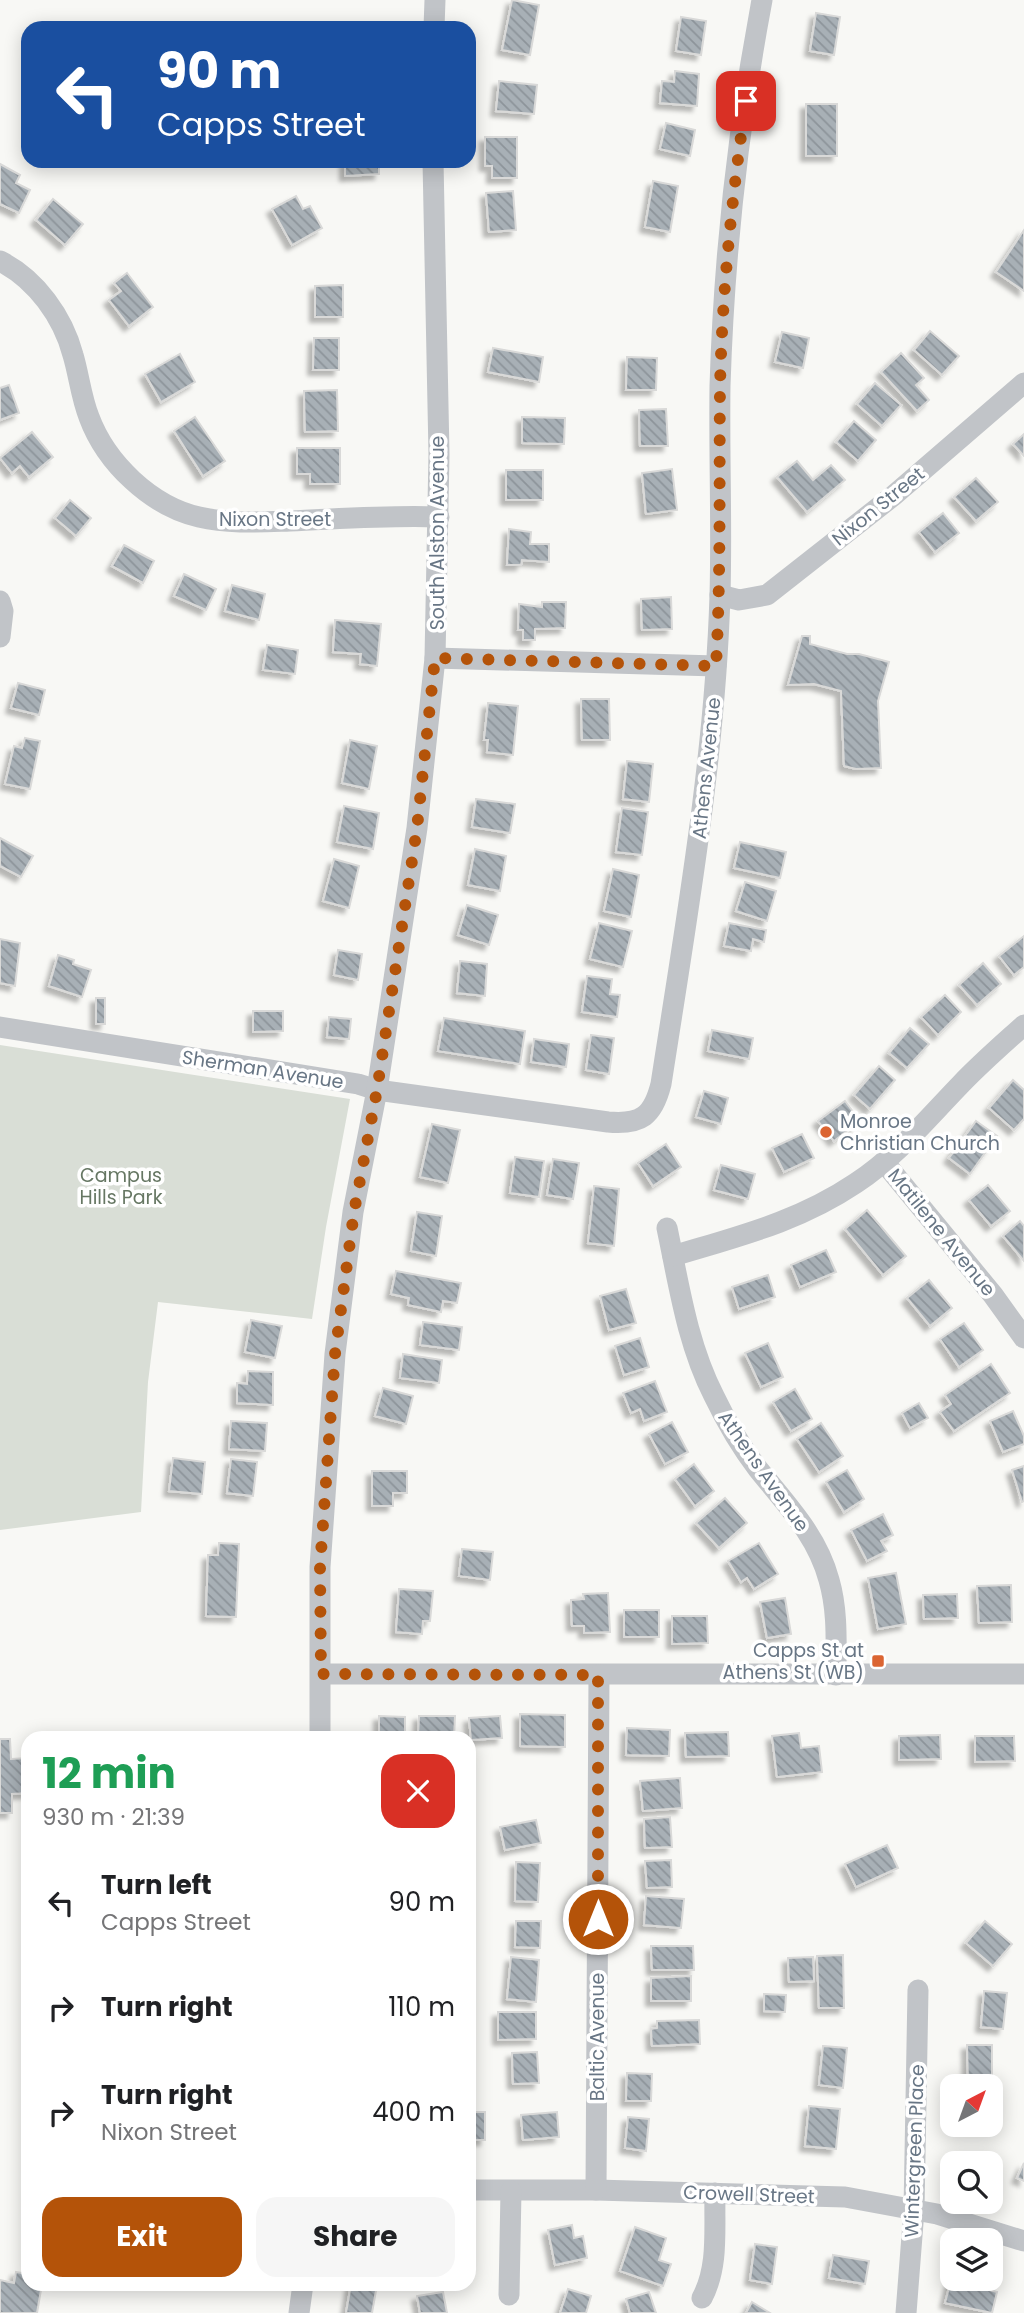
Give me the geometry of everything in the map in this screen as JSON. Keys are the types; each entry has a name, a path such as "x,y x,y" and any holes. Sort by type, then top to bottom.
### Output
{"street":[{"path":"434,21 435,0"},
{"name":"Athens Avenue","path":"649,1114 661,1084 704,805 720,595 720,386 725,285 736,170 762,0"},
{"name":"South Alston Avenue","path":"320,1731 321,1553 335,1354 354,1212 377,1090 424,774 435,658 439,517 433,168"},
{"name":"Nixon Street","path":"0,261 43,294 67,338 83,400 96,433 133,482 157,499 200,517 243,522 439,517"},
{"name":"Nixon Street","path":"720,595 739,600 767,595 893,496 1024,383"},
{"path":"0,601 3,611 0,637"},
{"path":"435,658 716,666"},
{"path":"673,1256 776,1225 821,1204 857,1182 898,1151 964,1081 1024,1025"},
{"name":"Sherman Avenue","path":"0,1027 345,1082 377,1090 608,1122 634,1122 649,1114"},
{"name":"Matilene Avenue","path":"884,1161 993,1295 1024,1338"},
{"name":"Athens Avenue","path":"667,1227 683,1309 715,1398 757,1468 787,1502 806,1529 821,1558 832,1592 836,1623 836,1675"},
{"path":"321,1674 1024,1675"},
{"name":"Baltic Avenue","path":"596,2190 598,1675"},
{"name":"Wintergreen Place","path":"906,2313 914,2210 918,1990"},
{"name":"Crowell Street","path":"476,2190 596,2190 845,2197 958,2220 1024,2241"},
{"path":"509,2295 511,2191"},
{"path":"702,2298 714,2266 715,2193"},
{"path":"299,2313 302,2291"}],"green space":[{"name":"Campus Hills Park","path":"0,1045 350,1099 312,1319 158,1302 148,1382 141,1512 0,1530"}],"building":[{"path":"512,0 539,5 530,55 502,50"},
{"path":"816,13 840,17 834,55 810,51"},
{"path":"681,17 706,21 701,55 676,51"},
{"path":"675,71 699,74 697,106 660,103 662,81 674,82"},
{"path":"499,81 537,85 534,114 496,111"},
{"path":"806,104 837,104 837,156 806,156"},
{"path":"666,123 695,130 690,156 660,149"},
{"path":"485,137 517,137 517,178 492,178 492,166 485,166"},
{"path":"0,164 20,175 16,183 30,190 19,213 0,204"},
{"path":"345,168 379,168 379,174 345,176"},
{"path":"653,181 678,186 670,232 645,227"},
{"path":"513,191 516,230 489,232 486,193"},
{"path":"296,196 303,209 310,206 322,228 292,245 272,209"},
{"path":"53,199 83,224 65,245 36,220"},
{"path":"1024,230 1024,291 996,272"},
{"path":"127,273 153,307 129,326 109,300 121,291 114,283"},
{"path":"343,285 343,317 315,317 315,286"},
{"path":"930,331 959,356 942,375 914,350"},
{"path":"782,332 809,338 803,368 775,362"},
{"path":"314,338 339,338 339,370 313,370"},
{"path":"493,348 543,357 539,382 488,372"},
{"path":"901,353 924,378 916,385 929,400 917,411 881,372"},
{"path":"180,354 195,382 161,402 145,374"},
{"path":"627,357 657,358 656,390 626,390"},
{"path":"875,383 901,405 882,426 857,404"},
{"path":"9,385 19,413 0,420 0,388"},
{"path":"337,390 338,431 305,432 304,391"},
{"path":"666,409 668,446 640,446 639,410"},
{"path":"195,417 225,461 203,476 174,431"},
{"path":"522,417 565,418 564,444 522,443"},
{"path":"854,421 876,440 858,461 836,442"},
{"path":"32,432 53,457 29,477 20,466 12,473 0,458"},
{"path":"1024,434 1024,456 1013,444"},
{"path":"297,448 340,448 340,484 310,484 310,474 297,474"},
{"path":"797,461 813,480 831,465 845,480 807,512 777,477"},
{"path":"672,469 677,510 646,514 642,473"},
{"path":"506,470 543,470 543,500 506,500"},
{"path":"976,478 998,502 976,521 954,497"},
{"path":"70,500 91,518 76,536 55,518"},
{"path":"943,513 959,533 935,552 919,532"},
{"path":"509,529 531,532 530,544 549,544 549,562 522,560 521,565 507,565"},
{"path":"124,545 154,561 143,583 112,566"},
{"path":"184,574 216,589 206,610 174,596"},
{"path":"232,585 265,594 259,620 225,611"},
{"path":"671,597 672,629 642,630 641,599"},
{"path":"542,602 566,602 565,628 535,629 535,640 523,640 523,630 518,630 519,604 542,607"},
{"path":"335,620 381,624 377,666 360,664 361,654 333,652"},
{"path":"802,636 810,636 810,644 889,662 878,701 881,768 856,769 844,766 841,691 814,684 788,685"},
{"path":"267,645 298,650 295,674 263,670"},
{"path":"18,683 45,690 39,715 11,708"},
{"path":"581,699 609,699 610,740 582,740"},
{"path":"488,703 518,706 513,755 487,752 488,740 484,740"},
{"path":"25,738 40,741 30,789 5,784 14,746 22,748"},
{"path":"350,740 377,746 369,789 342,783"},
{"path":"627,761 653,764 649,802 623,799"},
{"path":"476,799 515,804 510,833 472,827"},
{"path":"344,806 379,813 373,849 337,842"},
{"path":"622,808 648,812 642,855 616,852"},
{"path":"0,838 33,856 21,877 0,866"},
{"path":"740,842 786,852 780,878 734,868"},
{"path":"475,849 506,856 500,891 468,885"},
{"path":"334,859 359,866 349,908 323,901"},
{"path":"613,869 639,875 631,917 604,911"},
{"path":"745,882 776,891 767,921 736,911"},
{"path":"467,905 498,915 489,945 458,935"},
{"path":"599,923 632,931 623,967 590,959"},
{"path":"729,923 766,930 764,942 753,939 751,951 724,946"},
{"path":"1024,936 1024,967 1014,975 999,956"},
{"path":"0,939 20,943 15,986 0,983"},
{"path":"338,950 362,954 358,980 334,975"},
{"path":"58,955 91,970 82,997 49,986"},
{"path":"460,961 487,964 485,996 457,993"},
{"path":"983,963 1001,984 977,1005 959,985"},
{"path":"587,976 612,979 610,994 620,995 617,1017 582,1012"},
{"path":"945,995 961,1012 938,1035 921,1017"},
{"path":"96,998 105,998 105,1024 96,1024"},
{"path":"253,1011 283,1011 283,1031 253,1032"},
{"path":"329,1017 351,1019 349,1039 327,1037"},
{"path":"444,1018 525,1031 520,1064 438,1051"},
{"path":"910,1028 929,1044 907,1068 889,1053"},
{"path":"712,1030 753,1038 749,1059 708,1051"},
{"path":"591,1035 614,1038 609,1074 586,1070"},
{"path":"534,1039 569,1044 566,1067 531,1062"},
{"path":"879,1066 895,1080 870,1109 854,1095"},
{"path":"1013,1080 1024,1090 1024,1119 1014,1130 989,1108"},
{"path":"704,1091 728,1098 721,1124 696,1117"},
{"path":"845,1101 860,1121 834,1141 818,1121"},
{"path":"976,1121 997,1136 970,1174 949,1158"},
{"path":"432,1124 460,1130 448,1183 420,1177"},
{"path":"802,1134 814,1158 784,1172 772,1148"},
{"path":"666,1144 681,1167 653,1186 638,1163"},
{"path":"515,1157 544,1161 539,1197 510,1193"},
{"path":"553,1159 579,1163 573,1199 547,1195"},
{"path":"721,1165 755,1174 748,1199 714,1190"},
{"path":"988,1185 1010,1211 991,1226 969,1200"},
{"path":"594,1186 619,1189 614,1246 588,1243"},
{"path":"867,1210 906,1256 883,1275 845,1229"},
{"path":"417,1212 442,1216 436,1256 411,1251"},
{"path":"1020,1221 1024,1226 1024,1261 1003,1236"},
{"path":"826,1250 836,1272 800,1287 791,1265"},
{"path":"396,1271 461,1283 457,1303 443,1301 441,1312 408,1305 409,1298 391,1294"},
{"path":"768,1275 775,1297 739,1309 732,1287"},
{"path":"929,1280 952,1308 930,1326 907,1298"},
{"path":"626,1289 636,1323 609,1330 600,1296"},
{"path":"251,1320 282,1326 275,1358 245,1352"},
{"path":"423,1322 462,1327 459,1350 420,1345"},
{"path":"964,1323 983,1350 959,1367 940,1339"},
{"path":"640,1338 649,1367 624,1375 615,1346"},
{"path":"768,1343 783,1377 761,1387 745,1353"},
{"path":"403,1354 442,1360 439,1383 400,1378"},
{"path":"991,1364 1010,1393 954,1431 940,1412 951,1404 945,1395"},
{"path":"248,1371 273,1372 273,1405 237,1403 237,1383 247,1384"},
{"path":"655,1381 667,1412 644,1421 640,1409 631,1413 623,1393"},
{"path":"383,1388 413,1396 406,1424 375,1416"},
{"path":"795,1389 812,1419 791,1431 773,1402"},
{"path":"919,1403 928,1418 910,1428 902,1413"},
{"path":"1013,1411 1024,1436 1024,1444 1003,1452 990,1421"},
{"path":"231,1421 267,1423 265,1451 229,1449"},
{"path":"672,1422 688,1452 665,1464 649,1434"},
{"path":"821,1423 843,1456 819,1472 797,1439"},
{"path":"173,1458 205,1462 202,1494 169,1491"},
{"path":"231,1459 257,1462 253,1496 227,1493"},
{"path":"694,1464 714,1491 695,1506 675,1479"},
{"path":"1024,1466 1024,1501 1022,1502 1012,1470"},
{"path":"847,1470 864,1499 844,1512 826,1482"},
{"path":"372,1471 407,1471 407,1493 393,1493 393,1506 372,1506"},
{"path":"725,1498 747,1523 719,1548 696,1523"},
{"path":"883,1514 893,1535 881,1541 887,1551 867,1561 851,1530"},
{"path":"219,1543 239,1544 236,1617 206,1616 208,1555 218,1555"},
{"path":"759,1543 778,1574 754,1589 747,1578 741,1582 728,1561"},
{"path":"462,1549 493,1552 490,1580 459,1576"},
{"path":"896,1573 906,1624 878,1629 868,1578"},
{"path":"1011,1585 1012,1622 979,1623 977,1586"},
{"path":"399,1589 433,1591 430,1621 423,1621 422,1634 396,1632"},
{"path":"608,1593 610,1632 584,1633 584,1626 572,1626 571,1600 584,1599 583,1594"},
{"path":"957,1594 958,1618 924,1619 923,1595"},
{"path":"785,1598 791,1634 767,1638 760,1602"},
{"path":"624,1610 659,1610 659,1637 624,1637"},
{"path":"672,1616 707,1616 708,1643 672,1644"},
{"path":"520,1714 565,1715 565,1747 520,1746"},
{"path":"379,1716 405,1717 405,1731 379,1731"},
{"path":"419,1716 455,1716 454,1731 418,1731"},
{"path":"500,1716 502,1738 476,1740 476,1731 470,1731 469,1718"},
{"path":"627,1728 670,1730 669,1756 626,1755"},
{"path":"728,1732 729,1756 686,1757 685,1733"},
{"path":"799,1733 801,1748 819,1746 822,1772 777,1777 772,1736"},
{"path":"940,1735 941,1759 899,1760 899,1736"},
{"path":"975,1736 1014,1736 1015,1761 975,1762"},
{"path":"0,1739 10,1739 11,1759 21,1758 21,1793 12,1794 12,1813 0,1813"},
{"path":"680,1778 682,1808 643,1811 640,1781"},
{"path":"670,1817 672,1847 645,1848 644,1819"},
{"path":"536,1820 541,1843 505,1850 500,1827"},
{"path":"887,1845 898,1868 856,1887 845,1864"},
{"path":"671,1860 672,1887 647,1888 645,1861"},
{"path":"516,1862 540,1863 538,1902 515,1901"},
{"path":"646,1896 684,1899 681,1928 644,1925"},
{"path":"516,1921 541,1921 540,1948 515,1947"},
{"path":"985,1921 1012,1944 993,1966 966,1943"},
{"path":"651,1946 693,1946 694,1970 652,1970"},
{"path":"843,1955 844,2008 819,2008 817,1956"},
{"path":"511,1957 539,1960 536,2002 507,1999"},
{"path":"813,1957 814,1981 789,1982 788,1958"},
{"path":"691,1976 691,2001 651,2001 651,1978"},
{"path":"984,1991 1007,1993 1003,2029 981,2027"},
{"path":"764,1994 786,1995 785,2012 764,2011"},
{"path":"498,2012 536,2012 536,2039 498,2040"},
{"path":"699,2020 700,2044 652,2046 651,2029 657,2028 657,2021"},
{"path":"967,2045 992,2045 992,2074 968,2074"},
{"path":"823,2046 847,2048 843,2088 819,2085"},
{"path":"537,2052 539,2083 513,2084 512,2053"},
{"path":"627,2073 652,2074 651,2101 626,2101"},
{"path":"809,2106 840,2109 836,2149 805,2146"},
{"path":"476,2112 485,2112 485,2140 476,2140"},
{"path":"557,2112 559,2137 523,2140 521,2115"},
{"path":"628,2117 649,2119 646,2151 625,2148"},
{"path":"1024,2163 1024,2181 1017,2178"},
{"path":"572,2225 574,2238 583,2236 587,2258 555,2265 548,2230"},
{"path":"635,2227 666,2238 659,2260 671,2264 663,2286 620,2271"},
{"path":"755,2244 777,2247 772,2284 750,2280"},
{"path":"833,2255 869,2261 865,2284 829,2278"},
{"path":"16,2272 21,2273 21,2291 41,2291 37,2313 0,2313 0,2280 14,2283"},
{"path":"568,2289 591,2296 586,2313 560,2313"},
{"path":"350,2291 376,2291 372,2313 346,2313"},
{"path":"948,2291 997,2292 992,2313 945,2303"},
{"path":"443,2292 447,2313 420,2313 417,2296"},
{"path":"649,2292 656,2313 630,2313 626,2299"},
{"path":"752,2302 770,2313 746,2313"}],"place":[{"name":"Monroe Christian Church","path":"826,1132"},
{"name":"Capps St at Athens St (WB)","path":"878,1661"}],"route":[{"path":"598,1919 598,1675 321,1674 320,1567 331,1394 354,1212 377,1090 417,828 435,658 716,666 720,595 720,386 725,285 736,170 746,101"}]}
